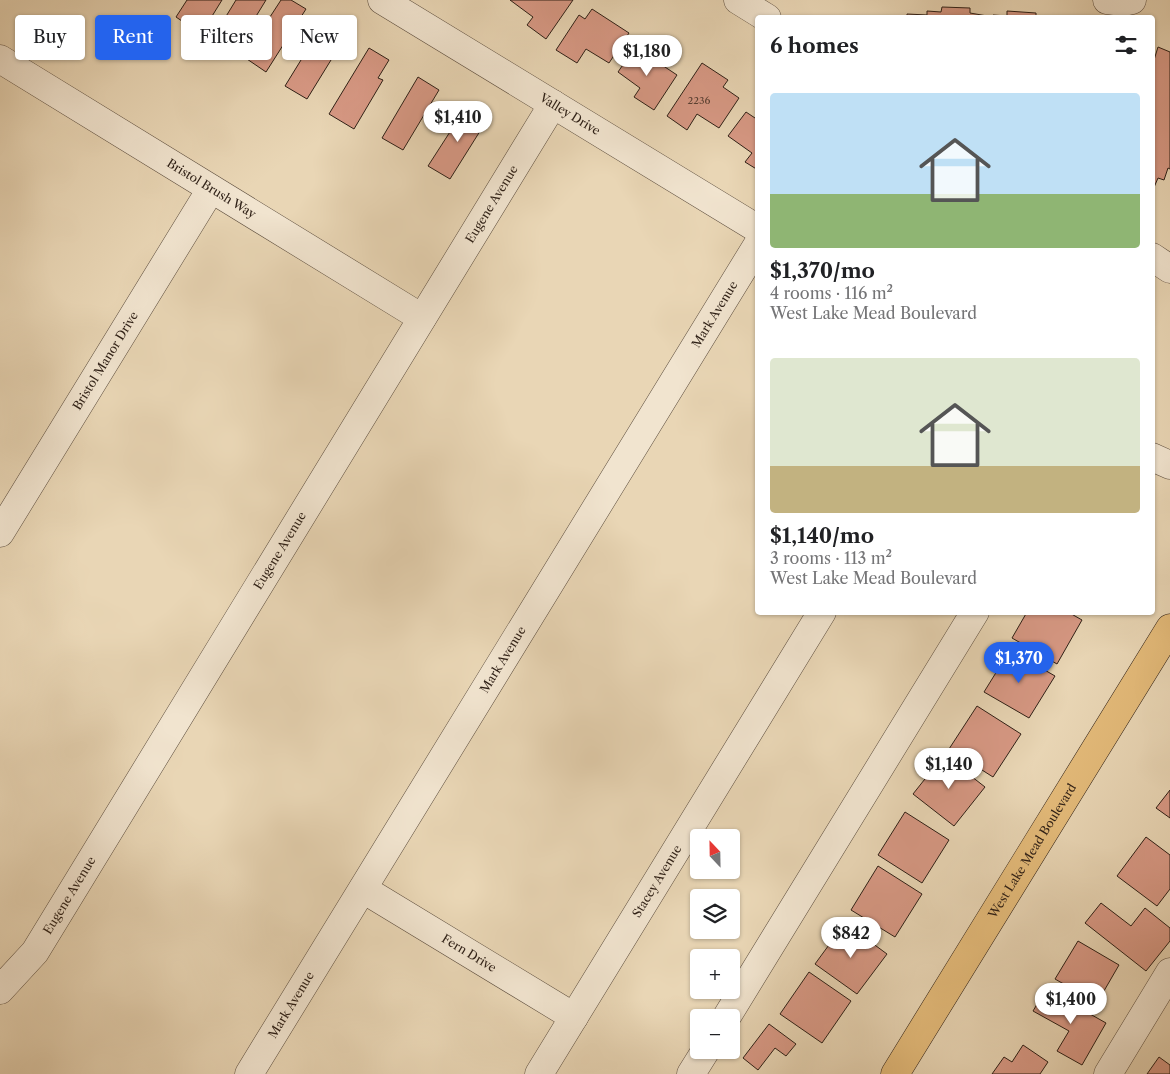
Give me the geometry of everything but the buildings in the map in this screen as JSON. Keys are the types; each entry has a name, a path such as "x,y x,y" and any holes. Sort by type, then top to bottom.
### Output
{"main road":[{"name":"West Lake Mead Boulevard","path":"895,1074 1170,628"}],"street":[{"name":"Valley Drive","path":"382,0 755,227"},
{"path":"738,0 762,15"},
{"path":"1098,15 1101,0"},
{"path":"1106,0 1123,2 1132,0"},
{"name":"Bristol Brush Way","path":"0,59 422,318"},
{"name":"Eugene Avenue","path":"0,990 35,952 552,104"},
{"name":"Bristol Manor Drive","path":"0,533 211,189"},
{"name":"Mark Avenue","path":"249,1074 755,249"},
{"path":"1155,259 1170,268"},
{"path":"1155,458 1170,465"},
{"name":"Stacey Avenue","path":"539,1074 820,615"},
{"path":"732,1009 973,615"},
{"name":"Fern Drive","path":"363,889 574,1017"},
{"path":"1108,1074 1170,972"},
{"path":"691,1074 700,1059"}]}
